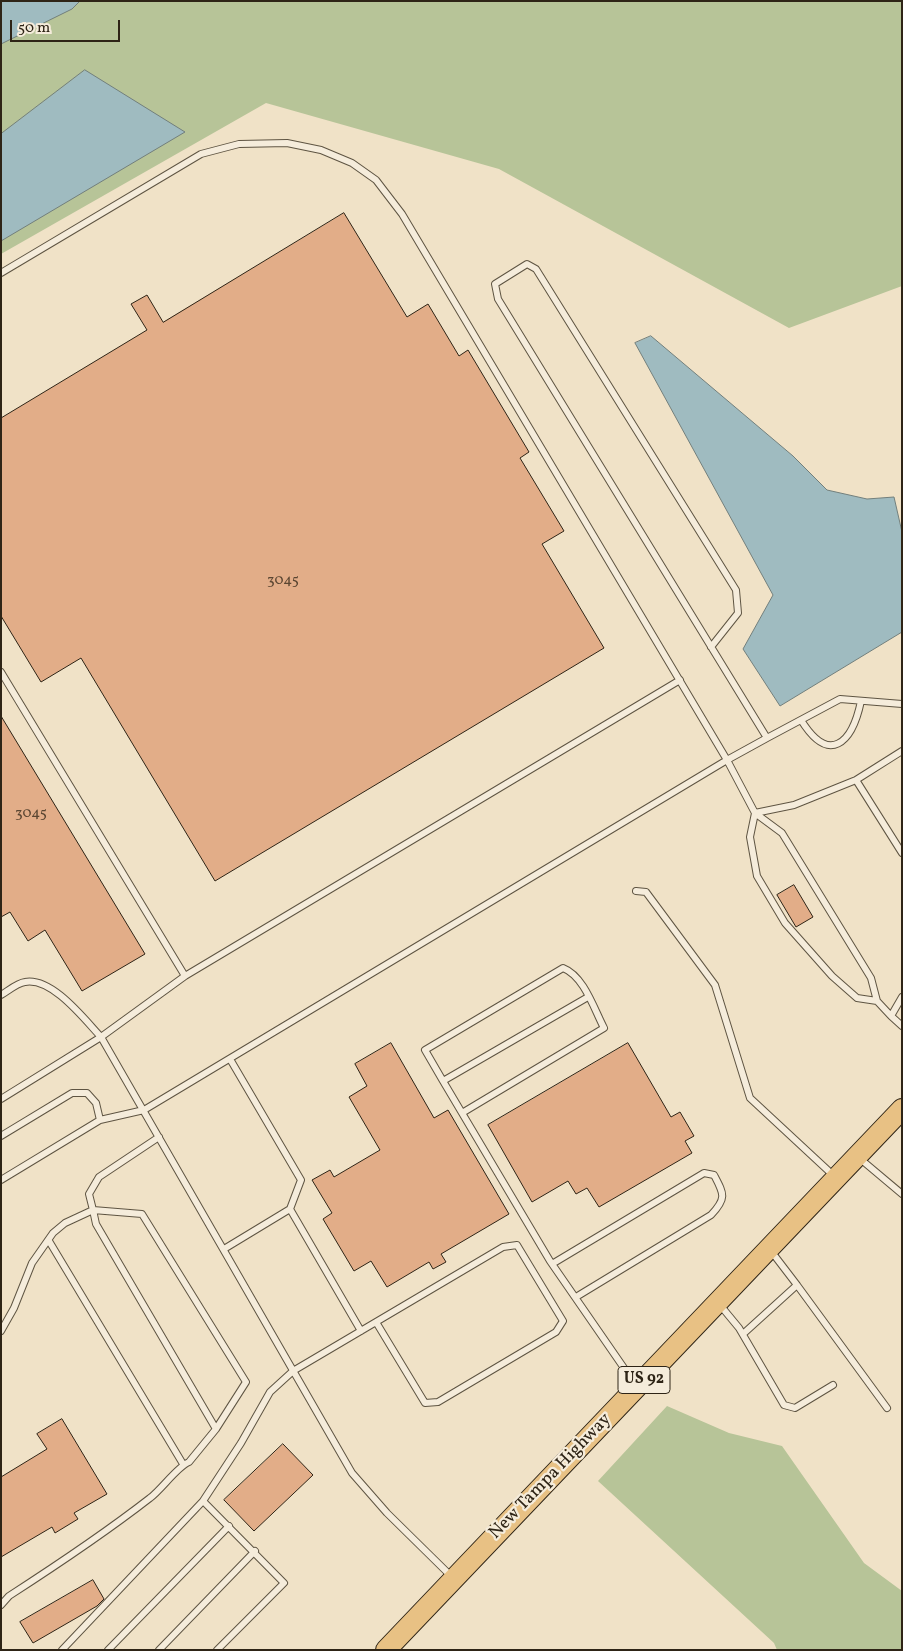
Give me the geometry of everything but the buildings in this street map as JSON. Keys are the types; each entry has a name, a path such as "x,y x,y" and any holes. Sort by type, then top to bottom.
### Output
{"main road":[{"name":"New Tampa Highway","path":"386,1650 902,1109"}],"lane":[{"path":"1,273 201,154 239,144 287,143 320,150 352,163 376,180 402,214 728,760 755,813 782,833 871,978 877,1000 902,1026"},
{"path":"711,647 738,613 736,590 536,269 527,264 496,284 498,299 711,647 767,738"},
{"path":"1,672 185,976"},
{"path":"1,1099 101,1037 185,976 680,680"},
{"path":"1,1180 100,1120 144,1110 728,760 840,698 902,704"},
{"path":"801,720 815,740 822,744 838,743 853,730 861,701"},
{"path":"755,813 794,805 856,780 902,751"},
{"path":"856,780 902,853"},
{"path":"755,813 750,837 757,876 786,923 832,976 857,998 877,1000"},
{"path":"636,892 646,892 715,985 727,1031 750,1098 836,1178"},
{"path":"462,1113 604,1028 573,972 564,968 425,1050 443,1081 462,1113 552,1264 637,1387"},
{"path":"1,995 23,982 38,981 50,986 101,1037 338,1451 362,1486 454,1579"},
{"path":"443,1081 588,997"},
{"path":"891,1016 902,997"},
{"path":"224,1249 290,1209 301,1180 230,1059"},
{"path":"1,1136 72,1093 87,1093 96,1103 100,1120"},
{"path":"159,1137 99,1177 89,1194 96,1224 216,1429"},
{"path":"857,1156 902,1194"},
{"path":"552,1264 704,1173 714,1175 723,1194 721,1204 711,1215 576,1298"},
{"path":"290,1209 361,1331"},
{"path":"1,1332 14,1308 32,1263 53,1233 65,1223 93,1210 142,1214 246,1382 216,1429 189,1462 184,1464 163,1488 120,1522 9,1596 1,1605"},
{"path":"49,1241 184,1464"},
{"path":"62,1650 203,1501 241,1443 270,1392 293,1371 503,1247 517,1245 563,1321 556,1332 438,1402 425,1403 376,1322"},
{"path":"769,1248 887,1408"},
{"path":"743,1334 797,1285"},
{"path":"718,1302 743,1334 784,1405 796,1408 833,1385"},
{"path":"203,1501 284,1583 217,1650"},
{"path":"108,1650 229,1526"},
{"path":"159,1650 254,1552"}],"green space":[{"path":"1,1 902,1 902,286 789,328 499,169 266,103 1,254"},
{"path":"667,1406 729,1433 782,1446 864,1563 902,1591 902,1650 777,1650 774,1643 598,1481"}],"water":[{"path":"1,1 80,1 72,9 1,44"},
{"path":"85,70 185,132 1,241 1,134"},
{"path":"651,336 793,456 827,490 867,499 894,497 902,532 902,632 780,706 743,649 773,595 635,343"}]}
